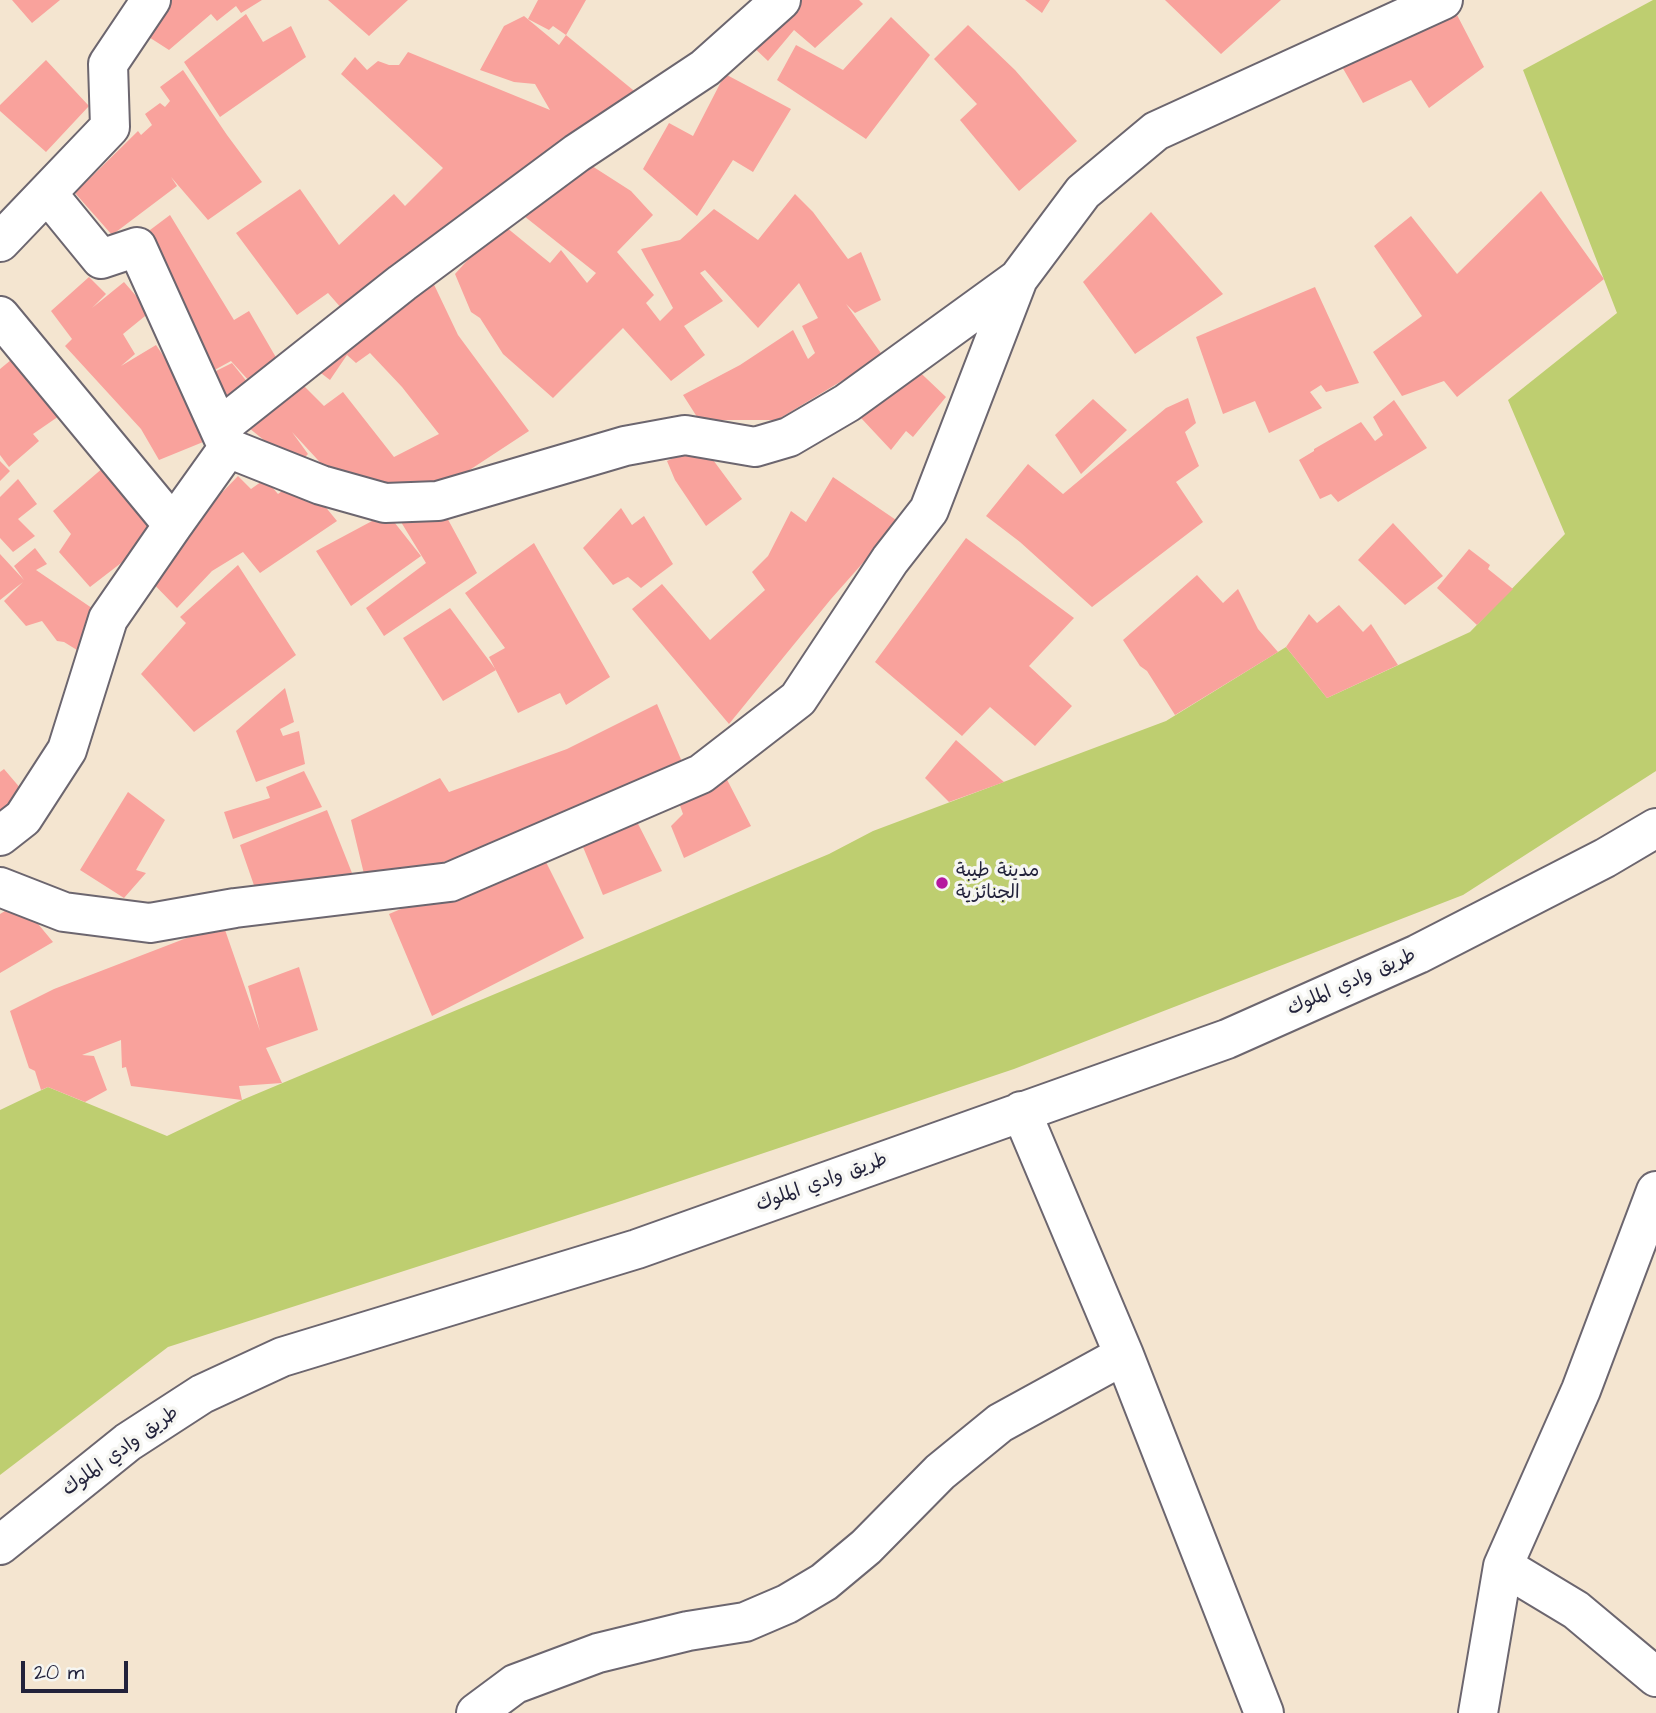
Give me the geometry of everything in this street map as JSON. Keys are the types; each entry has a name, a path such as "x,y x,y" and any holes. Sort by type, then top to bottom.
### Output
{"street":[{"path":"0,242 110,127 108,64 151,0"},
{"path":"0,836 23,818 67,750 108,619 173,525 224,438 402,283 566,161 705,68 781,0"},
{"path":"0,887 64,912 150,923 235,908 450,882 701,774 798,699 890,560 929,510 1018,279 1083,192 1156,131 1443,0"},
{"path":"47,193 101,260 138,247 224,438 321,485 384,503 438,501 625,446 685,435 755,447 789,437 847,404 1018,279"},
{"path":"0,316 173,525"},
{"name":"طريق وادي الملوك","path":"0,1545 128,1442 202,1394 282,1357 637,1249 1227,1039 1419,954 1605,858 1656,828"},
{"path":"1021,1111 1124,1355 1264,1713"},
{"path":"1478,1713 1503,1566 1581,1390 1656,1191"},
{"path":"476,1713 515,1684 598,1653 688,1631 745,1622 787,1604 824,1582 866,1547 940,1472 999,1423 1124,1355"},
{"path":"1503,1566 1576,1610 1656,1677"}],"green space":[{"path":"1656,0 1656,771 1463,895 1014,1069 615,1203 168,1347 0,1475 0,1110 48,1087 167,1136 242,1100 829,854 873,831 1166,721 1286,647 1327,698 1470,632 1565,534 1508,400 1617,313 1523,70"}],"building":[{"path":"12,0 60,0 32,23"},
{"path":"161,0 262,0 241,13 236,6 217,21 211,14 169,50 141,32"},
{"path":"328,0 408,0 369,36"},
{"path":"538,0 586,0 566,35 553,26 549,30 528,19"},
{"path":"790,0 859,0 863,4 815,48 794,30 768,61 747,41"},
{"path":"1025,0 1050,0 1042,13"},
{"path":"1165,0 1281,0 1221,54"},
{"path":"1456,13 1484,67 1429,108 1411,80 1363,103 1341,65"},
{"path":"246,14 263,42 291,26 306,57 220,117 184,62"},
{"path":"524,16 559,45 566,35 644,99 350,318 328,293 297,315 236,233 300,189 339,245 394,194 405,206 443,168 341,74 355,57 367,70 378,61 399,65 408,52 550,110 535,84 514,82 480,70 504,26"},
{"path":"891,17 930,55 866,139 777,80 796,45 843,70"},
{"path":"968,25 1015,70 1077,141 1019,191 960,120 977,104 934,59"},
{"path":"46,60 89,106 46,152 0,111 0,105"},
{"path":"183,70 262,182 208,220 171,177 177,186 112,235 75,193 138,131 141,135 152,125 145,114 160,103 165,107 170,101 160,87"},
{"path":"725,74 791,109 753,172 733,160 697,216 643,169 669,123 693,136"},
{"path":"578,157 631,191 653,215 617,252 654,295 646,303 660,321 673,308 641,249 680,240 714,209 758,240 795,194 813,212 848,259 861,252 881,300 855,313 846,304 883,356 777,420 699,420 683,395 740,365 793,330 808,359 815,353 802,326 818,318 799,283 758,328 705,270 700,273 723,301 684,326 705,355 671,381 623,328 553,398 503,354 480,318 471,312 455,274 501,223 550,263 561,250 587,283 596,273 524,216"},
{"path":"1541,191 1604,279 1457,397 1444,381 1402,396 1373,352 1422,316 1374,246 1411,216 1457,274"},
{"path":"1151,212 1223,294 1135,354 1083,282"},
{"path":"170,215 234,320 249,311 281,366 250,382 231,361 200,378 142,236"},
{"path":"428,272 458,335 529,431 468,471 424,491 341,485 292,432 308,454 296,466 249,428 297,379 324,406 343,392 394,457 439,434 402,387 370,353 356,363 347,355 330,380 309,364"},
{"path":"89,277 106,294 92,308 124,282 150,312 123,334 135,354 121,366 156,345 190,395 208,440 159,460 141,429 65,346 72,339 51,311"},
{"path":"1315,287 1359,383 1326,392 1321,385 1310,392 1322,408 1269,433 1255,401 1223,414 1196,337"},
{"path":"17,355 62,414 33,434 39,441 9,467 0,455 0,369"},
{"path":"907,360 946,397 913,437 906,431 891,450 847,403"},
{"path":"232,363 256,393 236,410 200,379"},
{"path":"1188,398 1196,423 1185,432 1199,466 1176,482 1203,522 1092,607 1020,542 986,516 1028,464 1063,494 1166,408"},
{"path":"1093,399 1127,430 1081,474 1055,435"},
{"path":"1394,400 1427,448 1338,502 1331,494 1320,499 1299,460 1361,422 1375,441 1383,435 1373,417"},
{"path":"702,445 742,499 706,526 675,480 667,461"},
{"path":"0,461 10,471 0,481"},
{"path":"104,467 160,533 90,587 59,552 71,534 53,511"},
{"path":"238,476 251,489 265,479 278,494 301,477 337,521 260,573 243,552 212,571 177,608 141,571 182,534"},
{"path":"833,477 899,522 831,599 729,724 632,609 662,584 710,640 765,590 752,572 768,556 791,511 806,522"},
{"path":"18,479 37,504 18,519 35,536 13,552 0,538 0,497"},
{"path":"438,501 477,573 384,636 366,608 426,563 401,522"},
{"path":"621,508 632,525 644,516 673,564 641,588 628,577 613,585 583,548"},
{"path":"387,513 421,556 351,606 316,551"},
{"path":"1393,523 1443,576 1405,605 1358,560"},
{"path":"966,538 1074,618 1029,666 1072,706 1035,746 990,707 962,736 875,662"},
{"path":"534,543 610,677 566,705 560,693 518,713 489,657 505,648 465,593"},
{"path":"35,548 47,564 36,570 108,619 90,658 64,642 57,641 42,621 26,626 4,601 23,582 0,600 0,554 24,580 14,566"},
{"path":"1469,549 1490,565 1488,569 1513,589 1477,625 1437,588"},
{"path":"238,565 296,655 194,732 141,674 186,623 180,617"},
{"path":"1197,575 1223,603 1238,589 1258,629 1278,652 1175,715 1123,640"},
{"path":"1339,605 1363,632 1371,624 1398,665 1327,698 1286,647 1309,614 1317,623"},
{"path":"450,608 496,670 443,701 403,638"},
{"path":"285,688 294,722 280,729 283,736 299,731 305,764 256,782 236,731"},
{"path":"657,704 683,764 474,852 415,871 364,874 351,820 440,778 449,792 567,749"},
{"path":"956,740 1004,782 949,802 925,778"},
{"path":"4,769 33,803 0,833 0,772"},
{"path":"722,770 751,826 684,858 671,826 683,814 673,786"},
{"path":"304,771 322,807 233,839 224,812 270,798 266,787"},
{"path":"128,792 165,820 136,870 146,873 124,898 80,870"},
{"path":"630,808 662,871 603,895 578,835"},
{"path":"327,810 352,873 324,887 257,894 240,845"},
{"path":"540,850 584,938 432,1016 389,914"},
{"path":"20,902 53,942 0,973 0,914"},
{"path":"223,924 260,1031 248,986 299,967 318,1030 266,1048 282,1083 239,1086 242,1100 131,1086 126,1067 122,1068 121,1040 82,1055 94,1056 107,1090 85,1102 48,1087 41,1090 35,1071 29,1068 10,1011 54,989"}],"place":[{"name":"مدينة طيبة الجنائزية","path":"942,883"}]}
